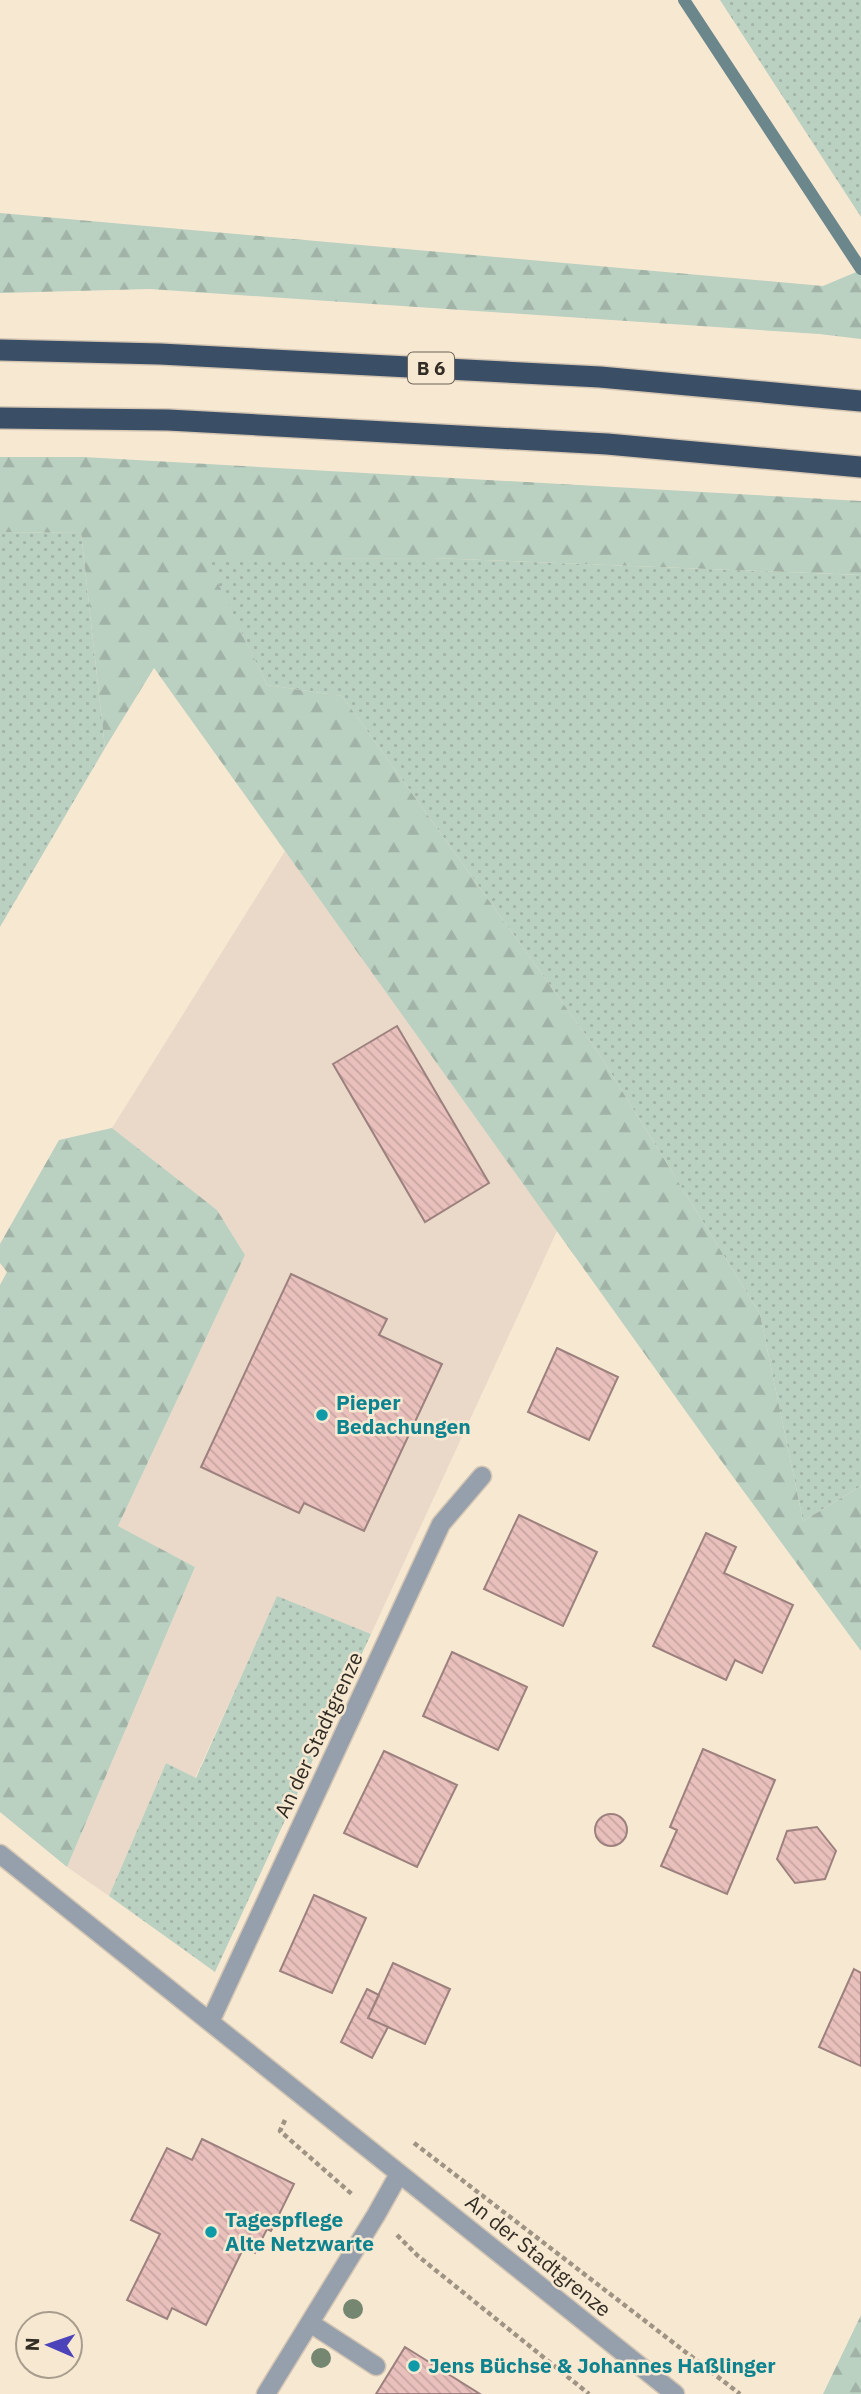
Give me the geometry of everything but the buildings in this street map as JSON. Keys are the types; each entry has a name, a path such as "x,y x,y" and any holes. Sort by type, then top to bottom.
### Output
{"highway":[{"name":"B 6","path":"0,351 160,354 600,377 861,401"},
{"path":"0,418 168,420 607,444 861,467"}],"street":[{"name":"An der Stadtgrenze","path":"211,2022 442,1524 482,1476"},
{"name":"An der Stadtgrenze","path":"0,1854 674,2394"},
{"path":"266,2394 376,2215 398,2174"},
{"path":"310,2323 376,2366"}],"path":[{"path":"298,2091 280,2132 376,2215 418,2256 589,2394"},
{"path":"414,2143 740,2394"}],"shaded area":[{"path":"285,851 557,1231 371,1634 277,1597 195,1778 166,1763 109,1896 67,1867 195,1567 118,1526 245,1255 217,1210 112,1128"}],"green space":[{"path":"720,0 861,0 861,217"},
{"path":"0,213 823,286 861,270 861,339 150,289 0,293"},
{"path":"0,457 83,457 861,501 861,575 431,558 207,560 267,685 342,696 598,1052 760,1314 803,1521 861,1486 861,1651 717,1455 154,668 105,748 81,533 0,532"},
{"path":"0,532 81,533 105,748 0,927"},
{"path":"431,558 861,575 861,1486 803,1521 760,1314 598,1052 342,696 267,685 206,559"},
{"path":"112,1128 217,1210 245,1255 118,1526 195,1567 67,1867 0,1812 0,1285 7,1272 0,1263 0,1244 59,1140"},
{"path":"277,1596 371,1634 215,1972 109,1896 166,1763 196,1778"},
{"path":"861,2315 861,2394 823,2394"}],"waterway":[{"path":"684,0 861,269"}],"place":[{"name":"Pieper Bedachungen","path":"322,1415"},
{"name":"Tagespflege Alte Netzwarte","path":"211,2232"},
{"name":"Jens Büchse & Johannes Haßlinger","path":"414,2366"}]}
